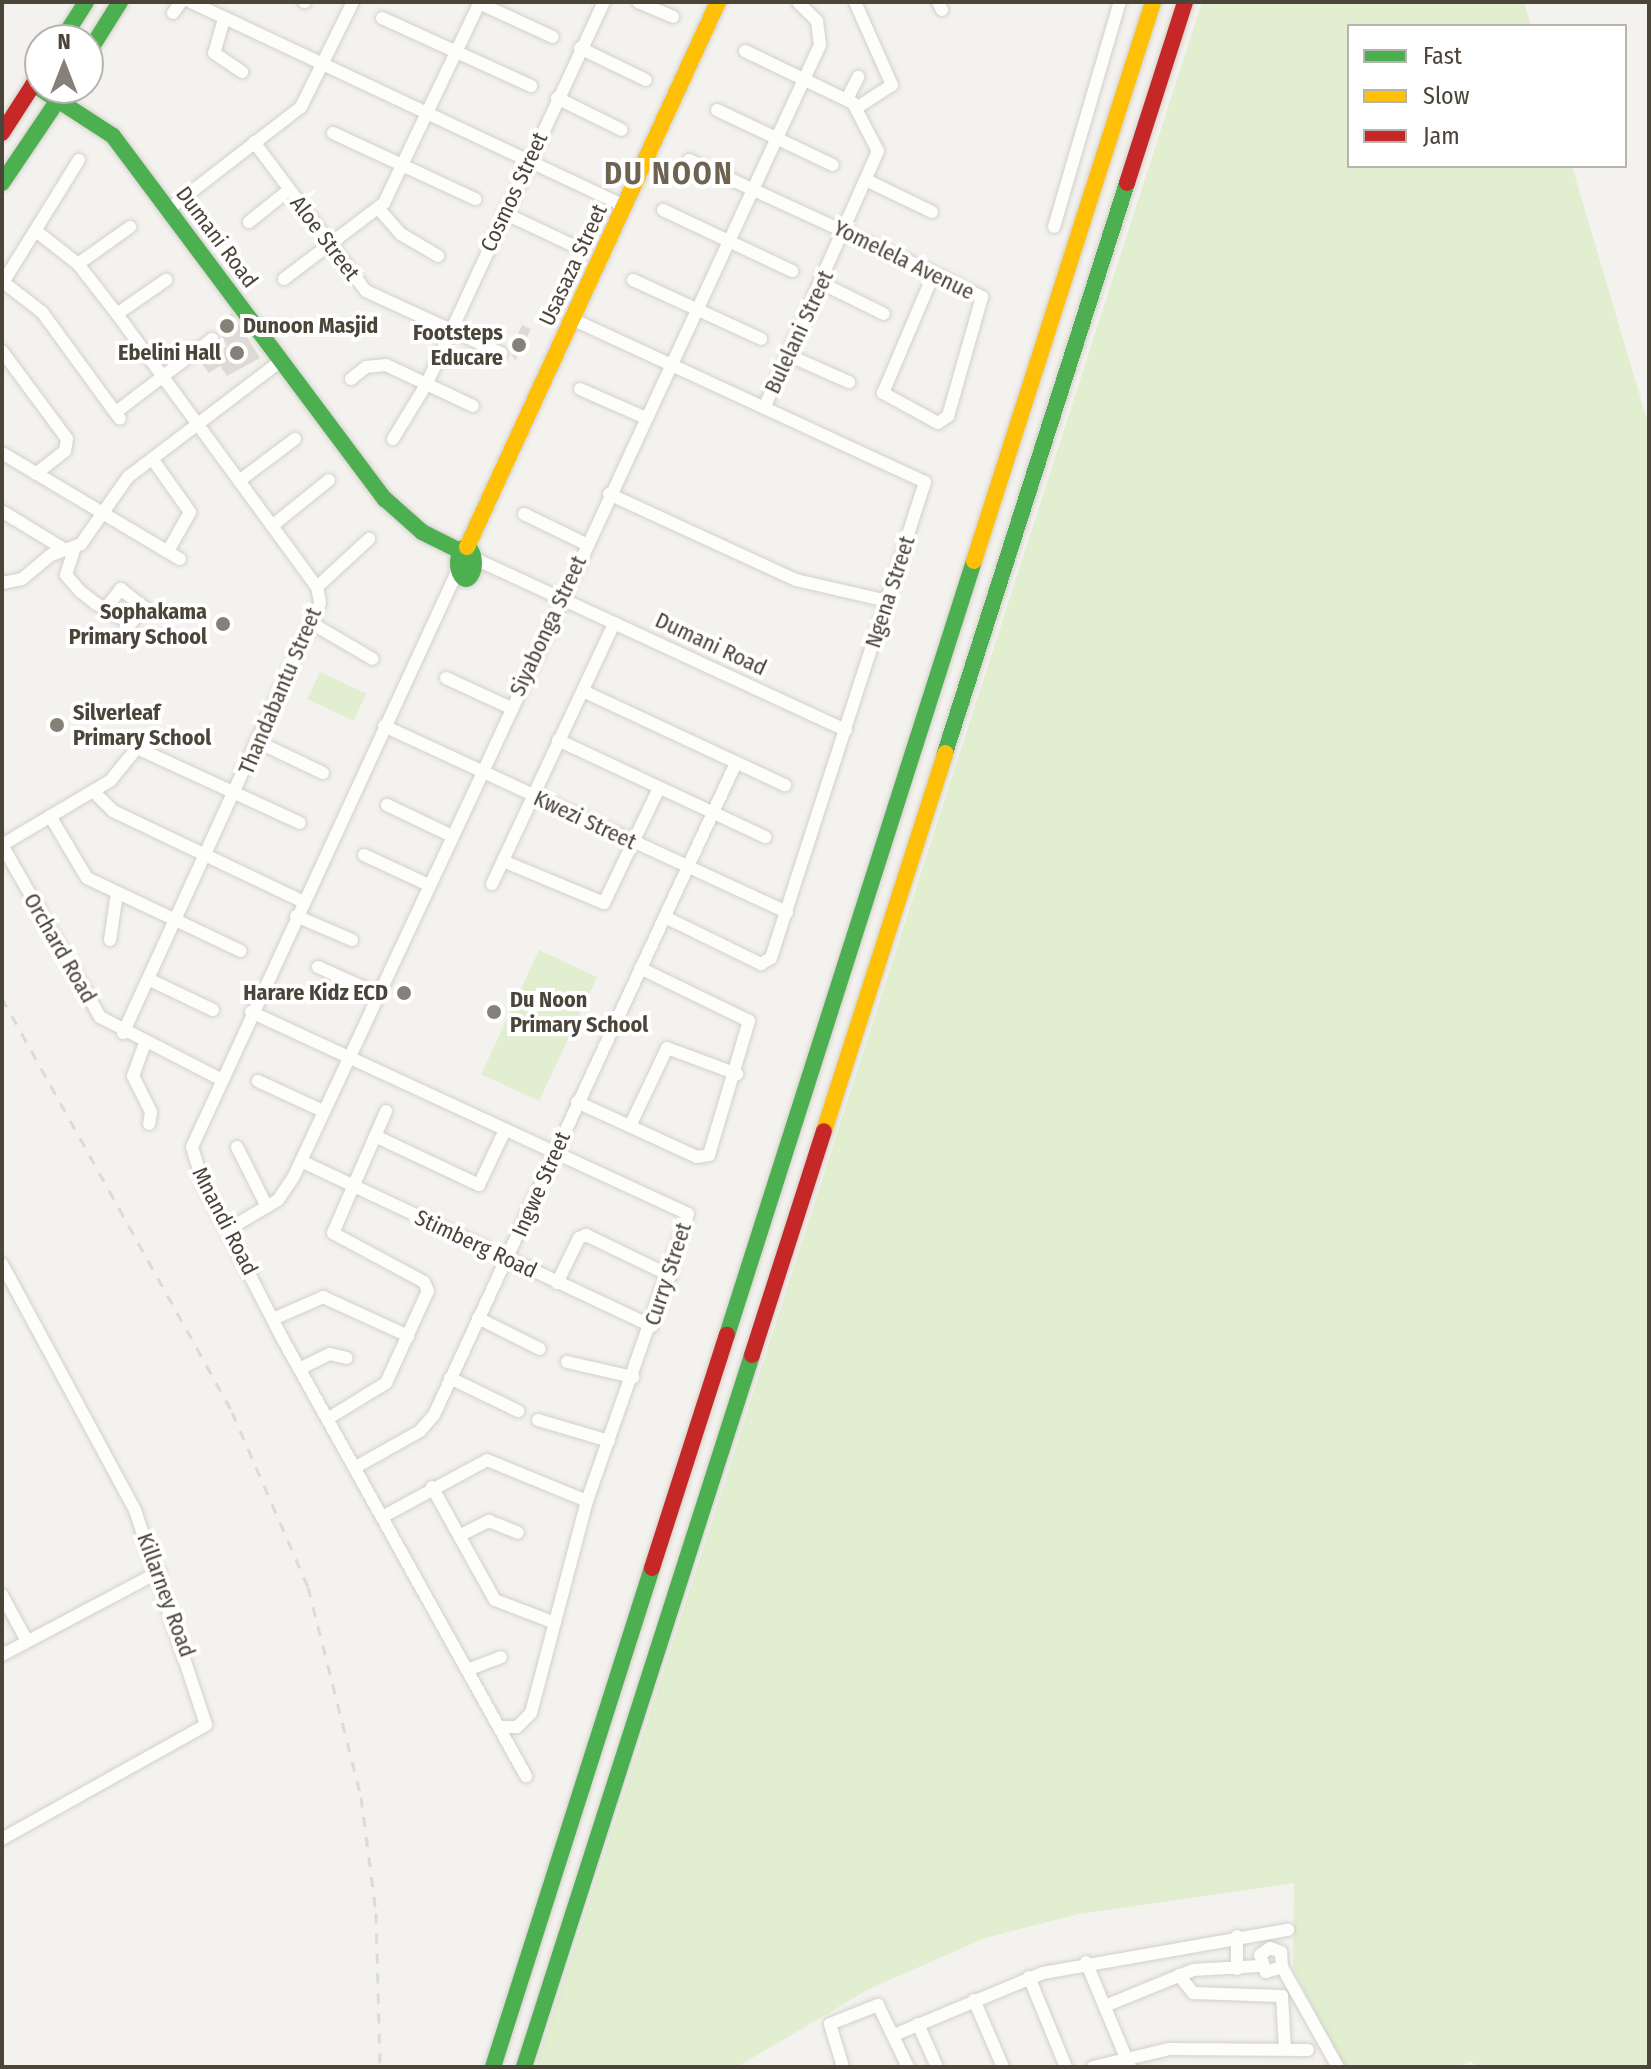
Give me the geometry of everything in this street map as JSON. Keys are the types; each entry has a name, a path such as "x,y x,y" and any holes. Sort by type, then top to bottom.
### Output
{"main road":[{"path":"72,24 86,2"},
{"path":"104,28 120,2"},
{"name":"Usasaza Street","path":"465,554 718,2"},
{"path":"493,2067 1151,2"},
{"path":"524,2067 1185,2"},
{"path":"1147,122 1158,114 1194,2"},
{"path":"2,133 24,99"},
{"path":"2,183 55,104"},
{"name":"Dumani Road","path":"74,104 113,136 385,499 422,532 465,554"}],"street":[{"path":"191,2 625,206"},
{"path":"169,209 301,107 353,2"},
{"path":"284,279 379,209 404,165 480,2 553,37"},
{"name":"Cosmos Street","path":"393,439 427,383 604,2"},
{"path":"638,2 673,17"},
{"name":"Siyabonga Street","path":"227,1230 267,1207 286,1190 483,772 560,598 821,39 813,13 798,2"},
{"path":"852,103 892,85 855,2"},
{"path":"1054,227 1120,2"},
{"path":"382,18 531,86"},
{"path":"224,19 214,53 242,72"},
{"path":"580,48 646,80"},
{"path":"745,51 852,103"},
{"path":"852,103 858,77"},
{"path":"557,98 622,130"},
{"name":"Bulelani Street","path":"764,408 868,181 878,151 852,103"},
{"path":"717,110 833,165"},
{"path":"333,133 475,199"},
{"name":"Aloe Street","path":"254,142 366,291 501,353"},
{"path":"79,160 2,283 42,312 118,416 212,339"},
{"name":"Yomelela Avenue","path":"689,160 934,273 978,295 984,304 948,416 933,422 884,396 934,273"},
{"path":"868,181 932,212"},
{"path":"249,222 289,190"},
{"path":"379,209 401,234 438,256"},
{"path":"663,210 792,271"},
{"path":"504,213 570,244"},
{"path":"78,264 130,227"},
{"name":"Thandabantu Street","path":"36,231 78,264 317,587 313,624 123,1033"},
{"path":"117,314 166,280"},
{"path":"633,280 761,339"},
{"path":"821,283 884,314"},
{"name":"Ngena Street","path":"572,319 925,482 774,952 761,964 665,917"},
{"path":"2,351 67,439 65,451 36,474"},
{"path":"788,355 849,382"},
{"path":"2,583 22,579 73,547 128,477 282,360"},
{"path":"351,379 379,364 473,406"},
{"path":"580,389 646,418"},
{"path":"239,481 295,439"},
{"path":"2,453 101,509 180,559"},
{"path":"153,460 190,512 168,551"},
{"path":"272,526 329,480"},
{"path":"609,494 807,584 887,601"},
{"path":"3,512 73,547"},
{"path":"524,514 586,544"},
{"path":"317,587 369,539"},
{"path":"73,547 66,577 105,609"},
{"name":"Dumani Road","path":"465,554 846,730"},
{"name":"Mnandi Road","path":"465,554 220,1079 192,1147 227,1230 273,1319 470,1669 526,1776"},
{"path":"492,884 614,623"},
{"path":"313,624 373,659"},
{"path":"446,678 511,708"},
{"path":"583,691 785,785"},
{"name":"Kwezi Street","path":"384,726 787,912"},
{"path":"558,740 765,837"},
{"path":"258,742 323,773"},
{"path":"2,845 94,792 137,748 300,823"},
{"name":"Ingwe Street","path":"356,1467 426,1426 736,763"},
{"path":"177,782 184,770"},
{"path":"503,861 606,909 659,788"},
{"path":"94,792 113,811 302,901"},
{"path":"387,805 452,836"},
{"path":"50,816 84,875 241,951"},
{"name":"Orchard Road","path":"2,845 95,1010 123,1033 220,1079"},
{"path":"364,855 429,885"},
{"path":"554,884 561,871"},
{"path":"110,940 117,893"},
{"path":"296,916 352,940"},
{"path":"318,967 378,994"},
{"path":"577,1102 706,1158 751,1029 747,1017 640,968"},
{"path":"148,979 213,1010"},
{"name":"Curry Street","path":"251,1012 688,1214 671,1276 587,1501 531,1713 517,1727 501,1727"},
{"path":"145,1043 133,1076 151,1112 149,1124"},
{"path":"630,1126 667,1048 737,1074"},
{"path":"258,1081 323,1111"},
{"path":"329,1418 384,1386 428,1288 334,1237 352,1187 386,1111"},
{"path":"375,1136 481,1192 505,1130"},
{"path":"237,1147 267,1207"},
{"name":"Stimberg Road","path":"301,1161 652,1326"},
{"path":"557,1283 579,1238 586,1235 671,1276"},
{"name":"Killarney Road","path":"2,1264 120,1477 159,1572 206,1725 2,1839"},
{"path":"273,1319 323,1297 408,1336"},
{"path":"478,1318 540,1349"},
{"path":"301,1368 330,1354 347,1358"},
{"path":"567,1362 633,1377"},
{"path":"450,1378 518,1411"},
{"path":"538,1420 609,1441"},
{"path":"384,1516 432,1487 487,1460 587,1501"},
{"path":"432,1487 495,1600 555,1623"},
{"path":"459,1536 489,1521 518,1533"},
{"path":"2,1655 159,1572"},
{"path":"2,1595 27,1641"},
{"path":"470,1669 501,1657"},
{"path":"894,2035 1029,1977 1086,1962 1288,1930"},
{"path":"1237,1936 1237,1969"},
{"path":"1260,1966 1260,1955 1270,1948 1283,1955 1282,1967 1338,2067"},
{"path":"1086,1962 1129,2062"},
{"path":"1105,2006 1179,1975 1260,1966 1271,1973 1282,1967"},
{"path":"1179,1975 1193,1993 1282,1996 1285,2049"},
{"path":"1029,1977 1066,2067"},
{"path":"974,2000 1003,2067"},
{"path":"843,2067 830,2024 878,2005 908,2067"},
{"path":"918,2024 937,2067"},
{"path":"1093,2067 1129,2062 1170,2049 1308,2050"}],"green space":[{"path":"1202,2 1524,2 1530,24 1347,24 1347,168 1573,168 1649,427 1649,2067 1479,2067 1470,2061 1460,2067 1343,2067 1293,1968 1294,1883 1079,1914 985,1938 869,1989 737,2067 536,2067"},
{"path":"320,672 366,694 354,721 307,699"},
{"path":"539,950 597,977 539,1101 481,1074"}],"building":[{"name":"Ebelini Hall","path":"232,313 260,358 227,376 220,366 209,373 202,364 227,346 216,325"},
{"name":"Footsteps Educare","path":"522,325 531,329 515,361 510,351"}],"railway":[{"path":"2,998 232,1412 308,1587 361,1797 376,1913 380,2067"}],"traffic: fast":[{"path":"72,24 86,2"},
{"path":"104,28 120,2"},
{"path":"2,183 55,104"},
{"path":"64,104 113,136 385,499 422,532 458,550"},
{"path":"945,753 1127,183"},
{"path":"465,547 472,554 465,561 458,554 465,547"},
{"path":"727,1335 974,561"},
{"path":"524,2067 752,1355"},
{"path":"493,2067 652,1568"}],"traffic: slow":[{"path":"467,547 718,2"},
{"path":"974,561 1153,2"},
{"path":"824,1131 945,753"}],"traffic: jam":[{"path":"1127,183 1185,2"},
{"path":"2,133 24,99"},
{"path":"752,1355 824,1131"},
{"path":"652,1568 727,1335"}],"place":[{"name":"Dunoon Masjid","path":"227,326"},
{"name":"Footsteps Educare","path":"519,345"},
{"name":"Ebelini Hall","path":"237,353"},
{"name":"Sophakama Primary School","path":"223,624"},
{"name":"Silverleaf Primary School","path":"57,725"},
{"name":"Harare Kidz ECD","path":"404,993"},
{"name":"Du Noon Primary School","path":"494,1012"}],"district":[{"name":"DU NOON","path":"669,174"}]}
